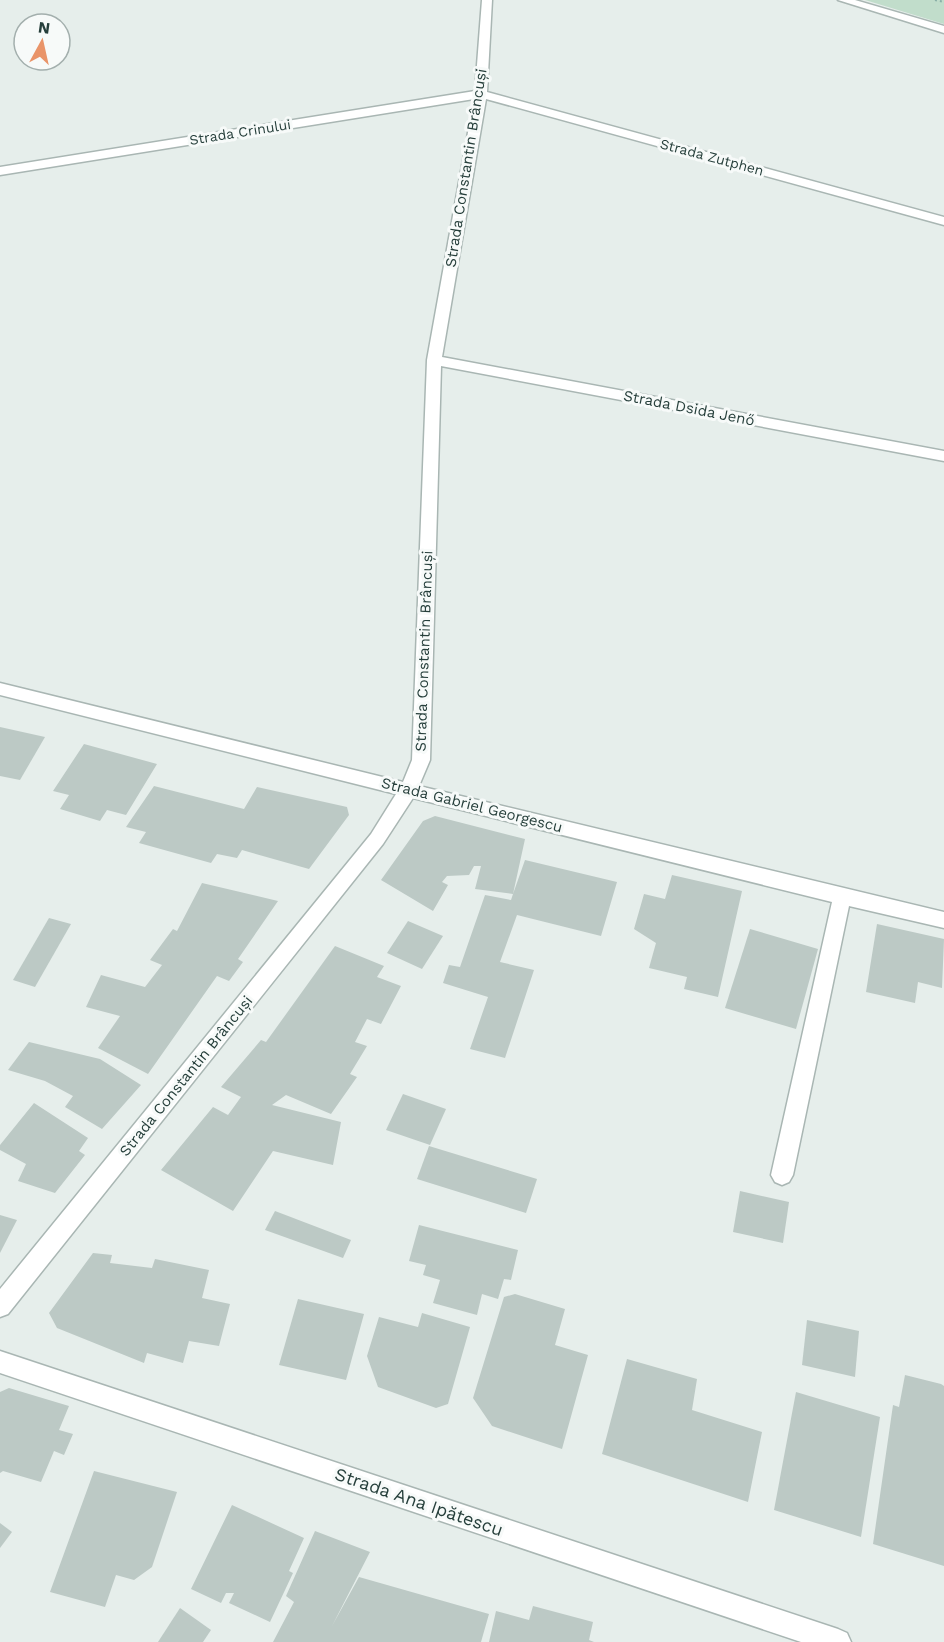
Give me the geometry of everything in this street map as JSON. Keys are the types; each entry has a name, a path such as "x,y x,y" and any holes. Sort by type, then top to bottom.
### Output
{"street":[{"name":"Strada Constantin Brâncuși","path":"0,1306 377,840 409,789 421,759 434,360 481,94 487,0"},
{"path":"843,0 944,30"},
{"name":"Strada Crinului","path":"0,171 481,94"},
{"name":"Strada Zutphen","path":"481,94 944,221"},
{"name":"Strada Dsida Jenő","path":"434,360 944,456"},
{"name":"Strada Gabriel Georgescu","path":"0,689 842,897 944,920"},
{"path":"782,1175 842,897"},
{"name":"Strada Ana Ipătescu","path":"0,1362 830,1641"}],"path":[{"path":"935,0 944,2"}],"green space":[{"path":"865,0 944,0 944,24"}],"building":[{"path":"0,727 45,737 20,780 0,776"},
{"path":"84,744 157,764 126,815 107,810 100,821 60,809 69,795 53,791"},
{"path":"154,786 244,809 257,787 347,807 349,815 309,869 242,850 237,858 217,854 211,863 139,843 146,832 126,827"},
{"path":"435,816 525,839 513,894 475,889 481,866 474,866 469,875 447,876 442,882 448,885 433,911 381,880 423,821"},
{"path":"525,860 617,882 601,936 517,915 500,962 534,970 505,1058 470,1049 488,997 443,983 449,965 460,967 485,895 511,900"},
{"path":"672,875 742,891 718,997 684,989 687,977 649,968 656,943 634,929 644,894 665,899"},
{"path":"202,883 278,901 238,959 243,962 229,981 217,976 148,1074 98,1048 120,1016 86,1007 101,975 145,987 162,965 150,960 173,929 177,931"},
{"path":"49,918 71,924 35,987 13,980"},
{"path":"408,921 443,936 422,969 387,953"},
{"path":"877,924 944,939 942,988 918,982 915,1003 866,992"},
{"path":"750,929 818,949 796,1029 725,1008"},
{"path":"335,946 384,966 377,977 401,986 381,1024 367,1019 355,1042 367,1046 350,1074 357,1077 331,1114 286,1095 272,1105 341,1122 333,1165 273,1151 233,1211 161,1170 213,1107 228,1115 241,1097 221,1087 261,1040 266,1042"},
{"path":"29,1042 100,1059 141,1085 102,1129 65,1107 73,1096 45,1081 8,1070"},
{"path":"403,1094 446,1109 430,1145 386,1130"},
{"path":"34,1103 88,1138 79,1151 85,1155 55,1193 18,1181 26,1164 0,1150 0,1145"},
{"path":"429,1146 537,1179 526,1213 417,1179"},
{"path":"740,1191 789,1202 783,1243 733,1232"},
{"path":"275,1211 351,1240 343,1258 265,1230"},
{"path":"0,1215 17,1220 0,1253"},
{"path":"419,1225 518,1250 511,1280 504,1279 498,1299 482,1294 477,1315 433,1303 440,1280 423,1275 426,1265 409,1261"},
{"path":"93,1253 112,1255 110,1263 152,1268 155,1259 209,1270 202,1298 230,1304 219,1346 189,1341 183,1363 147,1353 144,1363 57,1328 49,1313"},
{"path":"515,1294 565,1309 555,1345 588,1355 562,1449 492,1426 473,1398 504,1297"},
{"path":"298,1299 364,1314 346,1380 279,1365"},
{"path":"422,1313 470,1327 448,1404 436,1408 378,1387 367,1356 379,1317 418,1327"},
{"path":"807,1320 859,1331 855,1377 802,1365"},
{"path":"627,1359 697,1379 692,1410 762,1432 748,1502 602,1454"},
{"path":"905,1375 944,1386 944,1566 873,1544 893,1405 899,1407"},
{"path":"9,1388 69,1406 59,1430 73,1434 64,1455 54,1451 41,1482 3,1471 0,1473 0,1392"},
{"path":"796,1392 880,1417 861,1537 774,1510"},
{"path":"94,1471 177,1492 152,1567 134,1580 116,1575 105,1607 50,1592"},
{"path":"232,1505 304,1538 289,1571 293,1573 270,1622 229,1603 234,1593 226,1593 221,1603 191,1589"},
{"path":"0,1523 12,1532 0,1548"},
{"path":"315,1531 370,1552 332,1626 359,1577 489,1614 481,1642 273,1642 294,1602 286,1596"},
{"path":"533,1606 593,1622 589,1640 594,1642 489,1642 496,1611 529,1620"},
{"path":"180,1608 211,1630 203,1642 158,1642"}]}
